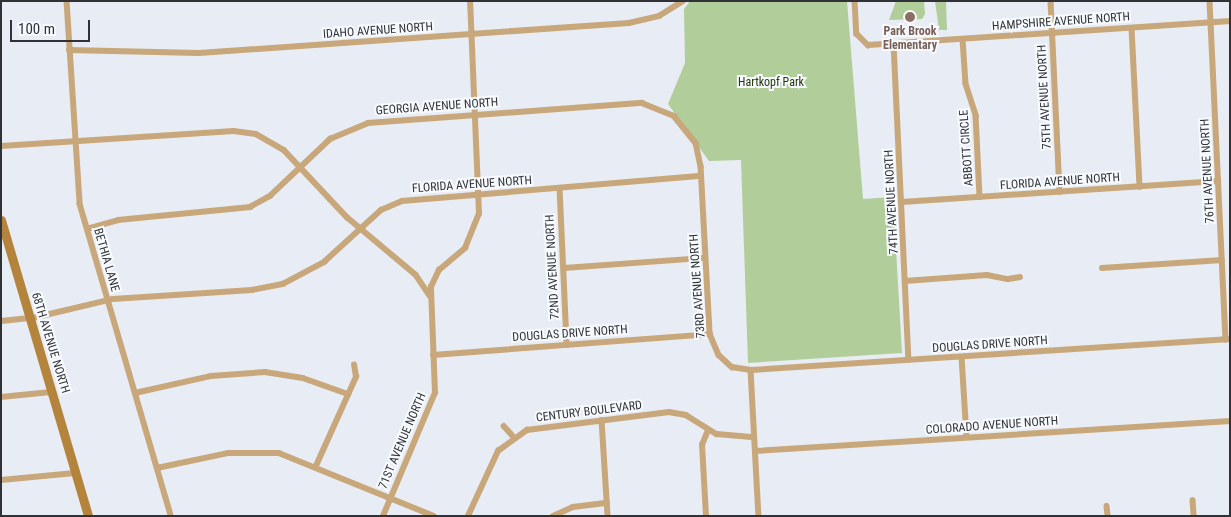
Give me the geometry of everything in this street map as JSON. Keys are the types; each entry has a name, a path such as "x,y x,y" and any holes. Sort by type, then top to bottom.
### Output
{"street":[{"name":"BETHIA LANE","path":"67,1 77,188 87,229 171,516"},
{"name":"71ST AVENUE NORTH","path":"383,516 435,393 430,296 439,270 456,257 472,238 479,214 470,1"},
{"name":"IDAHO AVENUE NORTH","path":"69,50 199,53 472,35 644,21 683,1"},
{"name":"HAMPSHIRE AVENUE NORTH","path":"855,1 857,34 862,42 868,45 1230,21"},
{"name":"75TH AVENUE NORTH","path":"1051,1 1060,192"},
{"name":"76TH AVENUE NORTH","path":"1210,1 1222,260 1228,340"},
{"path":"1132,28 1140,187"},
{"name":"ABBOTT CIRCLE","path":"963,39 966,84 976,114 980,197"},
{"name":"74TH AVENUE NORTH","path":"894,44 909,360"},
{"name":"GEORGIA AVENUE NORTH","path":"300,167 330,139 362,124 630,103"},
{"name":"73RD AVENUE NORTH","path":"630,103 653,105 683,124 696,143 701,176 710,334 725,361 740,370 751,370"},
{"path":"1,146 246,132 276,144 360,228 416,275 430,296"},
{"path":"87,229 118,220 250,207 270,196 300,167"},
{"name":"FLORIDA AVENUE NORTH","path":"1,321 29,318 108,300 252,290 283,284 324,262 381,210 402,200 701,176"},
{"name":"FLORIDA AVENUE NORTH","path":"902,202 1218,181"},
{"name":"72ND AVENUE NORTH","path":"560,188 567,345"},
{"name":"68TH AVENUE NORTH","path":"1,220 88,516"},
{"path":"564,268 706,258"},
{"path":"1102,268 1222,260"},
{"path":"906,281 987,275 1008,279 1020,278"},
{"name":"DOUGLAS DRIVE NORTH","path":"433,354 710,334"},
{"name":"DOUGLAS DRIVE NORTH","path":"751,370 1228,340"},
{"path":"962,357 967,437"},
{"path":"316,466 356,377 354,365"},
{"path":"751,370 759,516"},
{"path":"135,393 211,376 265,372 303,378 348,394"},
{"path":"1,397 51,392"},
{"name":"CENTURY BOULEVARD","path":"468,516 493,459 514,437 536,427 678,413 694,419 708,430 726,437 754,436"},
{"path":"602,420 608,516"},
{"name":"COLORADO AVENUE NORTH","path":"755,451 1230,421"},
{"path":"504,426 514,437"},
{"path":"706,516 702,445 708,430"},
{"path":"157,468 206,456 264,451 293,456 434,516"},
{"path":"1,480 76,473"},
{"path":"1193,500 1194,516"},
{"path":"553,516 573,507 607,504"},
{"path":"1107,506 1108,516"}],"green space":[{"name":"Hartkopf Park","path":"690,1 847,1 863,199 893,197 902,353 748,363 741,160 709,161 668,104 685,63 684,9"},
{"path":"896,1 924,1 925,14 922,19 889,20"},
{"path":"935,1 946,1 947,30 939,30"}],"place":[{"name":"Park Brook Elementary","path":"910,17"}]}
